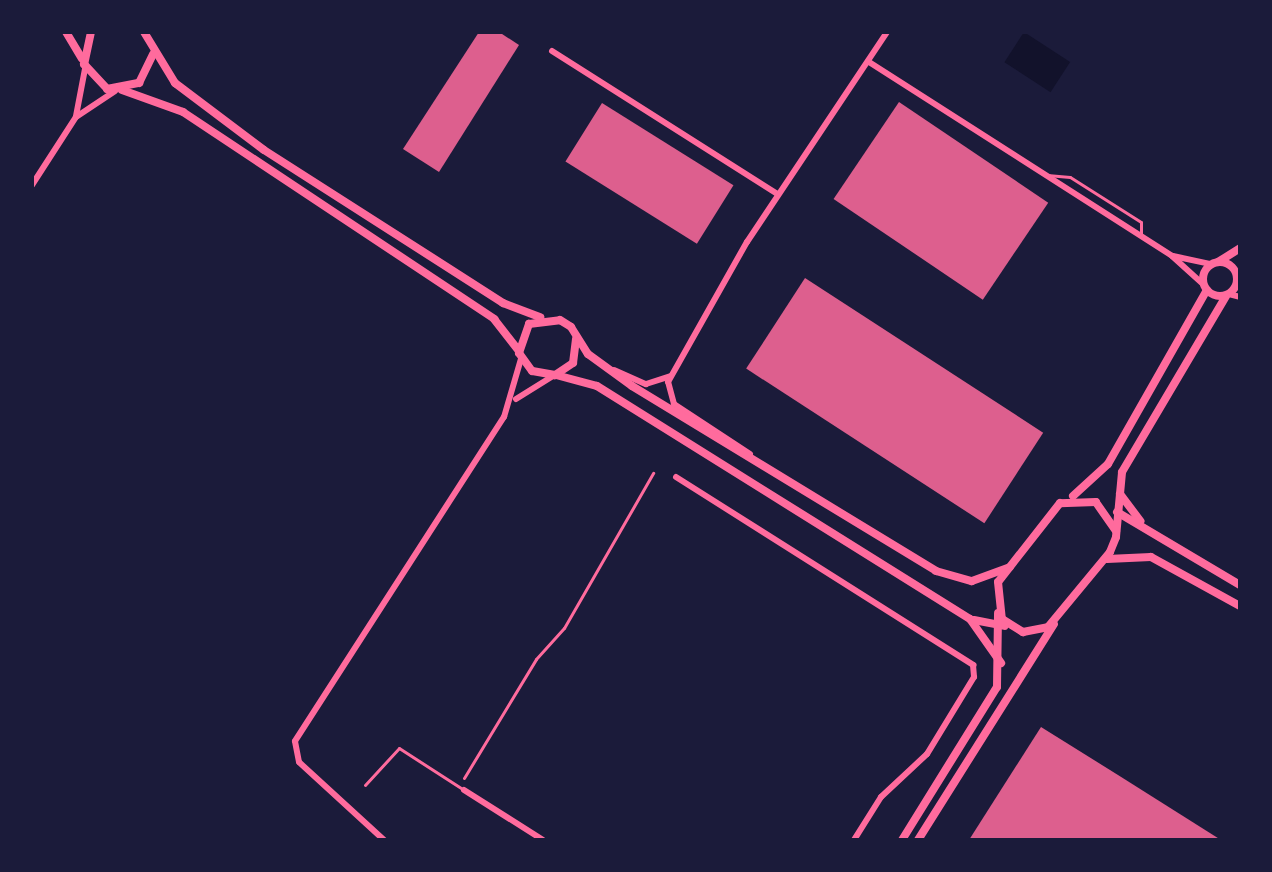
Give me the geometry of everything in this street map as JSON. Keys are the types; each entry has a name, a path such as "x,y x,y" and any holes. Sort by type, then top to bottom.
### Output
{"street":[{"path":"66,32 98,84 175,107 494,319 534,373 597,386 970,619 1034,632 1058,618"},
{"path":"76,117 91,32"},
{"path":"144,32 184,91 264,150 503,303 566,323 576,339 599,362 952,578 984,580 1010,567"},
{"path":"773,469 674,404 670,376 777,194 887,32"},
{"path":"32,185 35,173 76,117 147,74 152,45"},
{"path":"552,51 777,194"},
{"path":"869,62 1141,235 1172,256 1205,288 1240,297"},
{"path":"902,840 995,692 1001,663 996,587 1069,499 1108,464 1205,288 1215,263 1240,248"},
{"path":"918,840 1058,618 1111,550 1116,531 1119,482 1239,278 1215,263 1172,256"},
{"path":"384,840 299,762 295,741 513,402 523,331 544,317"},
{"path":"513,402 573,363 576,339"},
{"path":"599,362 643,383 670,376"},
{"path":"676,477 973,665 970,684 927,754 881,797 854,840"},
{"path":"1119,482 1126,507 1160,535"},
{"path":"1069,499 1118,513 1160,535 1240,585"},
{"path":"1104,507 1116,531"},
{"path":"1094,568 1116,555 1144,554 1240,606"},
{"path":"998,612 1012,627"},
{"path":"970,619 1001,663"},
{"path":"464,790 543,840"}],"lane":[{"path":"1046,175 1070,177 1141,222 1141,235"},
{"path":"365,785 399,748 464,790"}],"path":[{"path":"464,790 464,775 536,659 564,628 653,473"}],"shaded area":[{"path":"1024,32 1070,62 1051,92 1004,62"}],"building":[{"path":"479,32 499,32 519,45 439,172 403,149"},
{"path":"899,102 1048,203 983,300 834,199"},
{"path":"602,103 733,185 697,244 565,162"},
{"path":"805,278 1043,433 984,523 746,369"},
{"path":"1041,727 1118,775 1221,840 969,840"}]}
